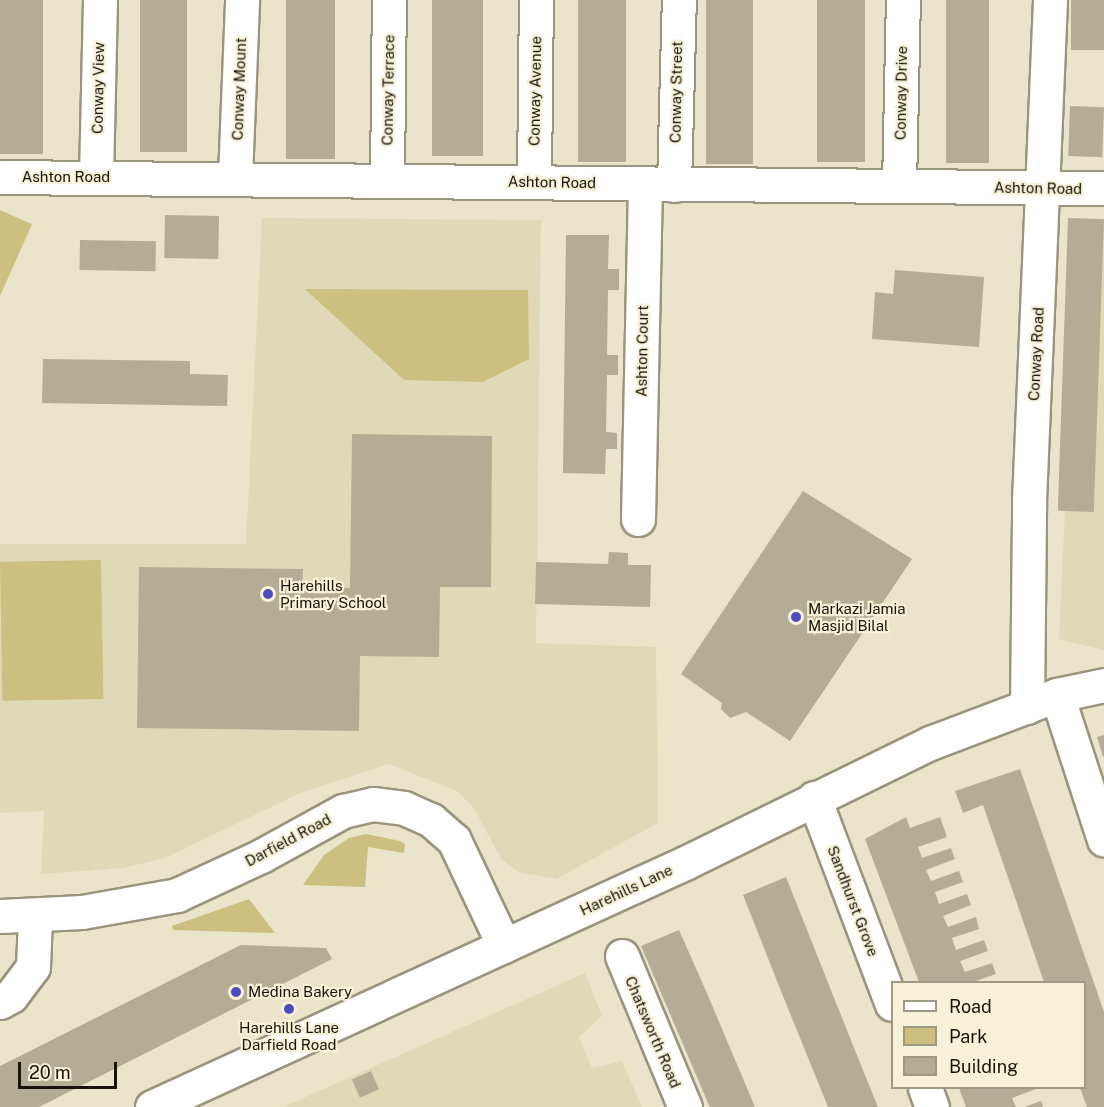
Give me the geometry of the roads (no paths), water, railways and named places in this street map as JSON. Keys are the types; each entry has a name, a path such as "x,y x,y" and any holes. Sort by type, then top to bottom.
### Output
{"street":[{"name":"Conway View","path":"96,177 100,0"},
{"name":"Conway Mount","path":"235,177 242,0"},
{"name":"Conway Terrace","path":"387,180 389,0"},
{"name":"Conway Avenue","path":"534,181 536,0"},
{"name":"Conway Street","path":"660,184 679,0"},
{"name":"Conway Drive","path":"899,186 903,0"},
{"name":"Conway Road","path":"1027,707 1029,501 1044,188 1050,0"},
{"name":"Ashton Road","path":"0,177 235,177 1104,188"},
{"name":"Ashton Court","path":"638,519 660,184"},
{"name":"Harehills Lane","path":"157,1106 687,862 930,743 1057,695 1104,686"},
{"path":"1057,695 1104,840"},
{"name":"Sandhurst Grove","path":"814,798 891,1001"},
{"name":"Darfield Road","path":"0,916 35,917 177,895 261,856 343,811 373,804 404,807 431,820 454,840 504,946"},
{"path":"0,1002 11,996 33,967 35,917"},
{"name":"Chatsworth Road","path":"622,956 685,1107"},
{"path":"925,1089 932,1107"}],"place":[{"name":"Harehills Primary School","path":"268,594"},
{"name":"Markazi Jamia Masjid Bilal","path":"796,617"},
{"name":"Medina Bakery","path":"236,992"},
{"name":"Harehills Lane Darfield Road","path":"289,1009"}]}
